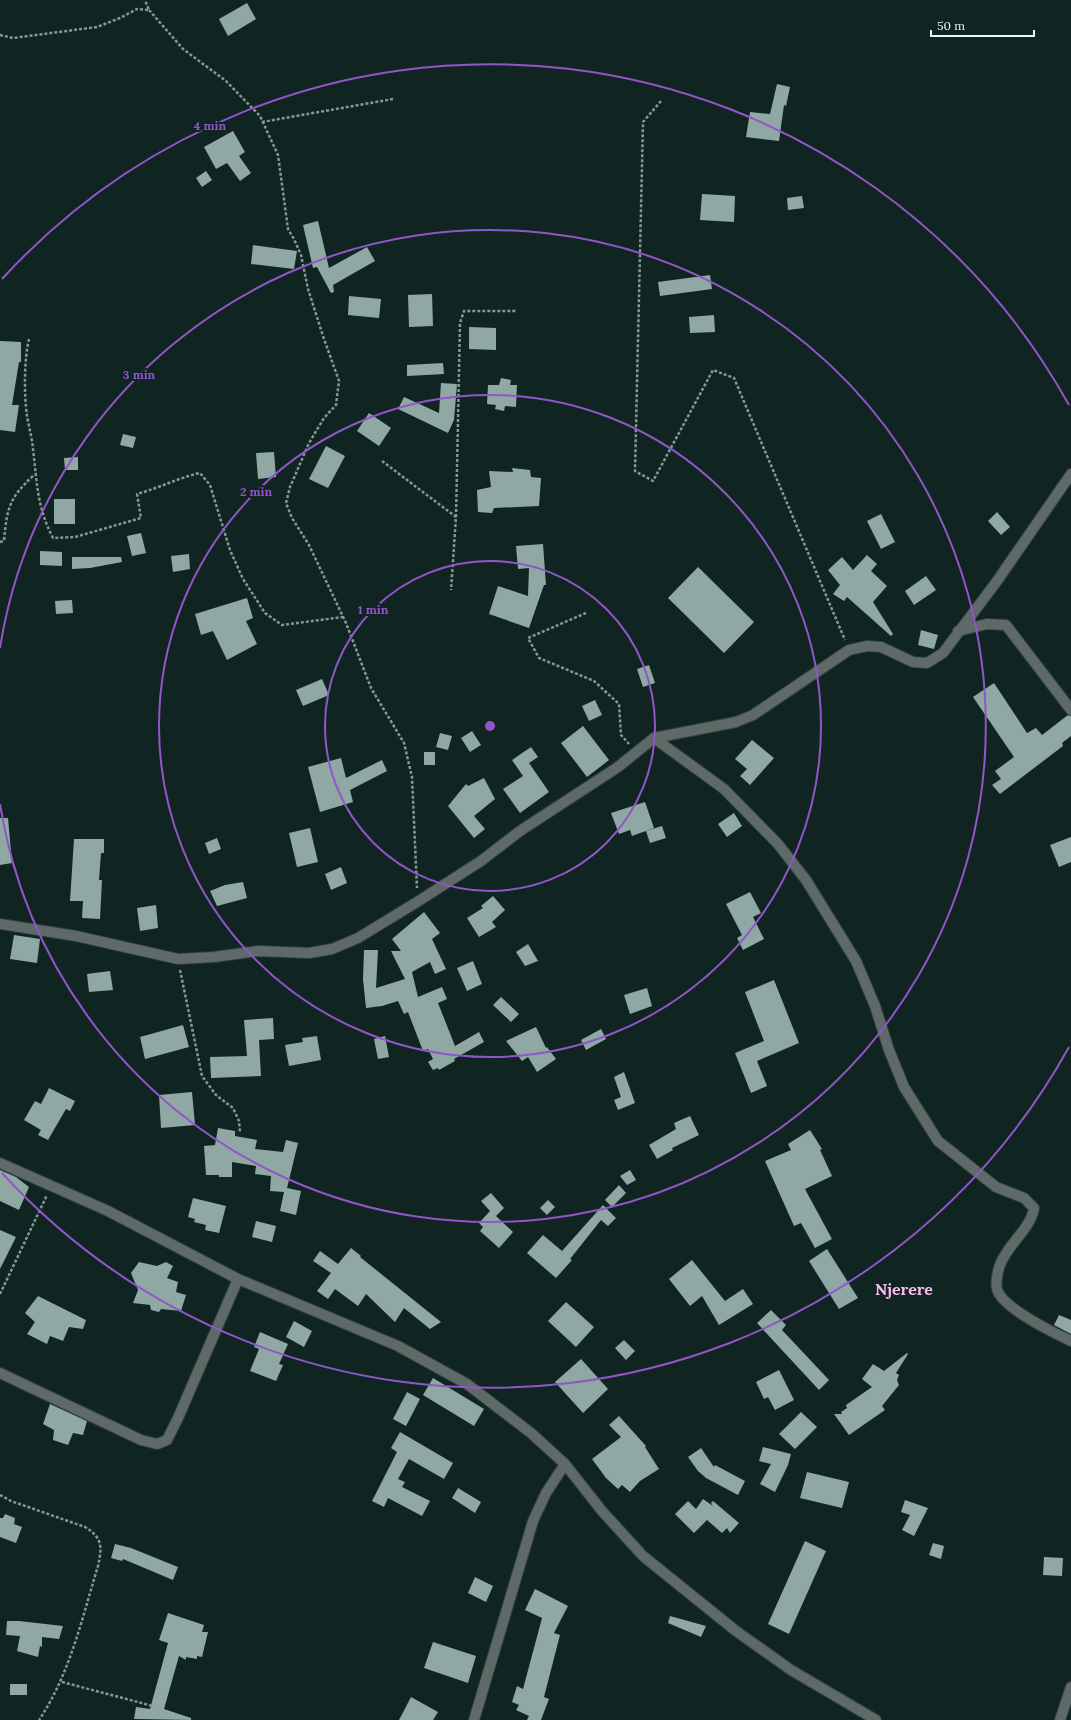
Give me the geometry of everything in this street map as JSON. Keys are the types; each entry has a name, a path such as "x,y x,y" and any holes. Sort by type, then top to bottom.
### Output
{"street":[{"path":"0,924 76,936 178,959 214,958 258,951 309,953 332,949 358,938 418,902 481,861 520,832 612,771 654,738 736,722 753,715 849,650 867,646 882,647 914,662 928,663 943,653 958,631 997,581 1071,474"},
{"path":"958,631 987,624 1006,625 1071,710"},
{"path":"654,738 724,789 778,844 806,880 856,961 875,1006 889,1050 904,1087 938,1141 996,1187 1024,1198 1034,1208 1030,1220 1000,1264 997,1289 1001,1298 1017,1311 1071,1341"},
{"path":"0,1162 108,1211 238,1279 398,1346 460,1380 531,1433 565,1464 602,1511 643,1556 736,1631 791,1670 876,1720"},
{"path":"0,1373 141,1440 157,1444 167,1440 178,1418 238,1279"},
{"path":"474,1720 533,1521 546,1493 565,1464"},
{"path":"1060,1720 1071,1686"}],"path":[{"path":"145,0 149,10 183,49 226,81 260,116 278,155 288,229 301,255 310,296 340,381 336,405 324,418 309,443 290,487 286,503 292,518 309,545 343,617 371,688 404,743 412,777 418,902"},
{"path":"0,35 13,38 97,27 120,18 137,9 149,10"},
{"path":"262,122 393,99"},
{"path":"661,102 643,122 635,471 653,481 713,370 734,378 849,650"},
{"path":"451,590 456,517 460,323 464,311 516,311"},
{"path":"29,339 26,374 27,414 33,448 34,474 44,519 54,538 75,537 141,518 138,494 183,477 200,473 210,485 230,550 243,579 265,613 282,625 343,617"},
{"path":"382,460 456,517"},
{"path":"0,542 4,541 7,510 18,489 34,474"},
{"path":"586,613 528,638 539,658 594,681 619,704 621,735 635,752"},
{"path":"178,959 202,1076 216,1095 233,1108 239,1121 240,1132"},
{"path":"0,1294 51,1186"},
{"path":"0,1495 12,1501 85,1527 94,1533 100,1541 101,1553 98,1566 62,1682 39,1720"},
{"path":"62,1682 153,1706"}],"building":[{"path":"247,3 256,19 228,36 219,19"},
{"path":"777,84 790,87 786,106 784,105 779,141 746,137 750,112 770,114"},
{"path":"233,131 245,152 239,156 251,173 240,181 227,163 216,169 204,147"},
{"path":"206,171 212,180 202,187 196,178"},
{"path":"702,194 735,196 734,222 700,220"},
{"path":"802,196 804,208 788,210 787,198"},
{"path":"318,221 329,268 367,247 375,261 333,285 334,292 331,293 317,267 313,268 303,225"},
{"path":"253,245 297,251 294,269 251,264"},
{"path":"710,275 712,289 660,296 658,282"},
{"path":"432,294 433,326 409,327 408,295"},
{"path":"349,296 381,299 379,318 348,315"},
{"path":"714,315 715,332 690,333 689,317"},
{"path":"469,327 496,328 496,350 469,349"},
{"path":"0,341 21,342 21,362 19,362 12,405 19,405 15,432 0,430"},
{"path":"443,363 444,374 407,376 407,365"},
{"path":"501,378 511,380 510,385 517,385 516,407 505,406 504,411 495,409 496,405 487,404 488,385 499,385"},
{"path":"441,383 457,384 454,420 448,433 398,409 404,397 439,413"},
{"path":"369,413 391,428 379,446 357,431"},
{"path":"123,434 136,437 133,448 120,445"},
{"path":"326,446 345,456 328,488 309,479"},
{"path":"274,452 276,477 258,479 256,453"},
{"path":"78,457 78,470 65,470 64,458"},
{"path":"512,468 530,470 531,477 541,478 539,506 494,508 492,513 478,512 477,490 491,487 489,471 513,472"},
{"path":"54,499 75,499 75,524 54,524"},
{"path":"997,512 1010,527 1001,535 988,521"},
{"path":"881,514 895,542 881,549 867,521"},
{"path":"141,533 146,553 132,556 127,536"},
{"path":"543,544 546,585 544,585 529,628 489,614 498,586 528,596 529,568 518,569 516,546"},
{"path":"40,551 62,552 62,566 40,565"},
{"path":"189,554 190,569 173,572 171,556"},
{"path":"867,555 877,564 871,571 887,586 873,602 893,634 891,636 847,597 844,601 833,594 840,585 828,570 842,557 853,570"},
{"path":"72,557 121,557 122,562 90,568 72,569"},
{"path":"698,567 754,622 724,653 668,598"},
{"path":"926,576 936,590 914,605 905,591"},
{"path":"247,598 253,618 246,621 257,644 227,660 213,631 201,635 195,614"},
{"path":"72,600 73,613 56,614 55,601"},
{"path":"921,630 938,635 934,649 918,645"},
{"path":"649,665 655,683 643,687 637,669"},
{"path":"322,679 329,695 303,706 296,690"},
{"path":"994,683 1027,733 1036,728 1042,735 1068,715 1071,716 1071,736 1062,743 1063,746 1000,794 992,785 1001,779 995,771 1014,757 973,697"},
{"path":"595,700 602,715 589,721 582,706"},
{"path":"583,726 609,760 587,777 561,743"},
{"path":"472,731 481,745 470,752 461,738"},
{"path":"440,733 452,736 448,750 436,747"},
{"path":"752,740 774,758 750,785 740,776 747,769 735,759"},
{"path":"531,747 538,757 529,763 549,792 520,813 503,789 523,776 512,760"},
{"path":"424,752 435,752 435,765 424,765"},
{"path":"341,758 346,778 382,760 387,771 350,790 353,802 320,812 308,767"},
{"path":"484,778 495,799 474,816 485,829 474,838 448,806 466,784 468,786"},
{"path":"645,802 654,828 632,836 630,830 619,834 611,813"},
{"path":"734,813 742,826 727,837 718,824"},
{"path":"0,818 8,818 12,863 0,865"},
{"path":"662,826 666,838 650,843 646,831"},
{"path":"310,828 318,862 297,867 289,833"},
{"path":"1071,837 1071,862 1059,867 1050,845"},
{"path":"217,838 221,849 209,854 205,843"},
{"path":"74,839 104,839 104,853 101,853 99,880 102,880 100,919 82,918 83,901 70,901"},
{"path":"341,867 347,883 331,890 325,874"},
{"path":"243,882 247,898 217,906 210,891 225,885"},
{"path":"750,892 761,913 753,917 764,939 743,950 737,938 742,935 726,904"},
{"path":"493,896 505,910 492,922 496,927 479,937 467,918 483,908 481,906"},
{"path":"156,905 158,928 140,931 137,908"},
{"path":"424,912 440,933 432,939 446,969 435,974 430,962 412,972 418,997 442,987 447,999 438,1003 455,1046 479,1032 484,1042 454,1059 455,1061 439,1070 438,1068 433,1070 428,1062 433,1059 428,1049 423,1051 408,1012 404,1014 398,1001 382,1006 366,1008 363,979 364,950 378,950 376,988 405,979 391,951 401,951 392,939"},
{"path":"14,935 40,939 37,963 10,959"},
{"path":"528,944 538,961 525,966 516,952"},
{"path":"473,961 482,984 467,991 457,968"},
{"path":"110,971 113,990 89,992 87,974"},
{"path":"774,980 799,1043 757,1061 767,1086 751,1093 735,1053 764,1041 745,992"},
{"path":"647,988 652,1006 630,1014 624,995"},
{"path":"501,997 519,1014 511,1022 493,1005"},
{"path":"273,1018 274,1039 259,1040 261,1076 211,1078 210,1057 247,1056 244,1020"},
{"path":"183,1025 189,1047 145,1059 140,1037"},
{"path":"536,1027 546,1048 547,1047 556,1059 537,1072 528,1057 522,1061 506,1041"},
{"path":"601,1029 606,1039 586,1050 581,1040"},
{"path":"317,1036 321,1060 289,1066 285,1045 303,1042 302,1038"},
{"path":"385,1036 389,1057 378,1059 374,1039"},
{"path":"624,1072 635,1103 618,1110 614,1100 621,1097 614,1077"},
{"path":"49,1088 75,1101 70,1111 66,1109 48,1140 38,1135 41,1130 24,1120 35,1101 41,1104"},
{"path":"192,1092 195,1125 161,1128 159,1095"},
{"path":"690,1116 699,1135 672,1148 673,1150 657,1159 649,1145 676,1129 674,1123"},
{"path":"218,1128 235,1131 235,1136 257,1140 255,1149 283,1152 286,1140 298,1143 287,1188 301,1191 296,1215 280,1211 284,1192 270,1191 271,1176 255,1174 256,1166 232,1162 232,1177 206,1175 204,1146 215,1145"},
{"path":"810,1130 822,1149 820,1150 832,1176 805,1189 832,1239 815,1248 801,1223 794,1226 765,1161 791,1150 788,1144"},
{"path":"0,1170 16,1177 29,1187 19,1210 0,1201"},
{"path":"630,1170 636,1180 627,1185 620,1176"},
{"path":"619,1185 626,1193 612,1207 605,1200"},
{"path":"491,1193 504,1208 496,1216 513,1232 499,1248 480,1231 483,1227 479,1223 490,1211 481,1201"},
{"path":"193,1198 226,1206 219,1233 205,1230 206,1225 194,1222 195,1219 188,1217"},
{"path":"548,1200 555,1207 547,1215 540,1208"},
{"path":"603,1205 616,1218 608,1226 601,1220 570,1259 572,1260 556,1278 527,1253 543,1235 562,1251"},
{"path":"256,1221 276,1226 272,1242 252,1237"},
{"path":"0,1230 16,1237 0,1269"},
{"path":"351,1248 361,1256 360,1257 441,1322 430,1329 404,1308 395,1322 366,1294 358,1306 335,1289 328,1299 317,1291 331,1273 313,1261 320,1251 338,1264"},
{"path":"827,1249 858,1298 839,1309 809,1261"},
{"path":"692,1260 725,1301 743,1289 753,1304 719,1325 702,1296 690,1306 669,1279"},
{"path":"139,1262 157,1266 166,1262 173,1266 167,1278 178,1282 176,1292 186,1295 181,1311 161,1309 159,1312 151,1310 150,1305 133,1303 138,1290 131,1273"},
{"path":"38,1296 86,1320 83,1329 69,1327 63,1341 50,1336 47,1344 27,1334 35,1322 25,1313"},
{"path":"566,1302 594,1327 576,1347 548,1321"},
{"path":"771,1310 786,1325 782,1330 829,1380 819,1390 757,1323"},
{"path":"1059,1315 1071,1320 1071,1334 1054,1325"},
{"path":"294,1321 312,1331 304,1347 286,1337"},
{"path":"260,1332 288,1344 279,1364 283,1365 276,1381 250,1371 259,1349 254,1347"},
{"path":"624,1340 635,1351 626,1360 615,1348"},
{"path":"907,1353 908,1354 896,1373 899,1375 897,1380 899,1385 882,1406 885,1410 849,1435 834,1414 842,1414 841,1412 847,1408 846,1405 872,1387 862,1379 873,1364 884,1371"},
{"path":"581,1359 608,1389 583,1413 555,1382"},
{"path":"779,1370 794,1400 775,1410 768,1397 764,1399 756,1382"},
{"path":"433,1378 484,1409 474,1426 423,1395"},
{"path":"407,1392 420,1399 406,1426 393,1419"},
{"path":"50,1404 87,1421 83,1435 73,1433 68,1445 53,1440 54,1430 43,1424"},
{"path":"801,1412 817,1427 795,1449 779,1434"},
{"path":"619,1416 646,1446 645,1447 659,1469 640,1481 630,1492 622,1485 618,1489 606,1478 592,1459 621,1437 609,1425"},
{"path":"400,1432 453,1463 444,1479 409,1459 398,1479 405,1482 402,1487 430,1501 422,1516 388,1498 384,1507 372,1501 397,1452 391,1448"},
{"path":"763,1447 791,1454 788,1465 775,1492 760,1484 771,1464 759,1461"},
{"path":"701,1448 714,1467 715,1465 745,1481 738,1495 706,1478 698,1471 688,1457"},
{"path":"807,1472 849,1482 842,1508 800,1498"},
{"path":"458,1488 481,1502 475,1513 452,1498"},
{"path":"703,1499 713,1506 711,1503 713,1501 739,1523 730,1533 727,1528 722,1533 707,1520 694,1533 675,1514 688,1501 696,1509"},
{"path":"905,1500 928,1508 914,1536 902,1530 910,1515 901,1512"},
{"path":"5,1514 15,1518 14,1524 22,1527 16,1543 0,1537 0,1518 3,1518"},
{"path":"805,1541 826,1551 789,1634 768,1624"},
{"path":"933,1543 944,1546 941,1559 929,1555"},
{"path":"115,1544 131,1548 178,1567 173,1580 123,1559 122,1561 111,1558"},
{"path":"1044,1557 1063,1558 1062,1576 1043,1575"},
{"path":"475,1577 493,1586 486,1602 468,1593"},
{"path":"535,1589 568,1606 554,1633 560,1635 544,1697 549,1699 541,1720 527,1720 529,1716 516,1710 519,1705 512,1702 517,1686 523,1689 542,1618 525,1610"},
{"path":"168,1613 204,1625 202,1632 208,1632 202,1657 197,1656 197,1659 186,1657 186,1660 179,1656 164,1709 191,1718 191,1720 134,1719 136,1707 150,1709 168,1643 159,1640"},
{"path":"670,1616 706,1626 701,1637 668,1623"},
{"path":"7,1621 63,1626 59,1639 42,1637 42,1647 40,1646 38,1657 17,1651 20,1636 6,1635"},
{"path":"433,1642 476,1656 468,1683 424,1668"},
{"path":"10,1684 27,1684 27,1695 10,1695"},
{"path":"411,1697 438,1712 433,1720 399,1720"}],"district":[{"name":"Njerere","path":"904,1289"}]}
